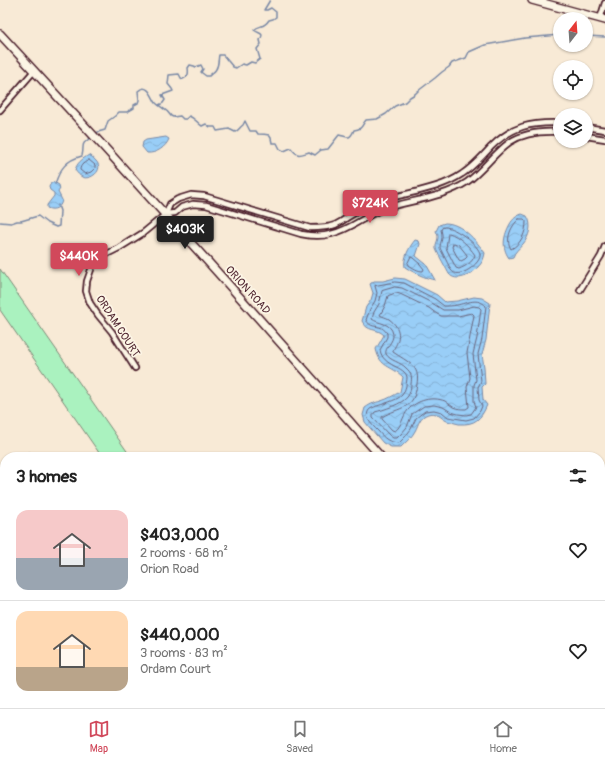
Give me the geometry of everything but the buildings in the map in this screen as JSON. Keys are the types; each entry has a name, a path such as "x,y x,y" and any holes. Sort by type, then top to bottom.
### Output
{"main road":[{"path":"532,0 602,20"},
{"name":"ORION ROAD","path":"0,34 166,214 377,452"}],"street":[{"path":"602,20 605,3"},
{"path":"0,110 34,71"},
{"path":"166,214 170,204 178,199 191,195 204,196 223,201 310,228 334,225 366,206 378,201 437,186 451,180 463,173 503,136 512,130 533,124 553,123"},
{"path":"593,128 605,130"},
{"path":"166,214 176,212 182,207 193,204 206,205 304,235 330,235 344,230 371,214 383,209 441,194 456,188 470,180 509,143 517,138 535,133 553,131"},
{"path":"593,137 605,139"},
{"path":"463,173 470,180"},
{"path":"186,196 190,205"},
{"path":"397,196 400,204"},
{"path":"220,209 223,201"},
{"name":"ORDAM COURT","path":"135,368 112,332 90,303 86,291 86,281 93,264 102,256 143,233 166,214"},
{"path":"304,235 306,227"},
{"path":"580,290 601,256 605,246"}],"green space":[{"path":"0,269 128,452 99,452 0,310"}],"water":[{"path":"166,137 169,139 168,142 157,151 147,153 142,147 143,142 146,140"},
{"path":"89,155 96,161 99,168 95,174 85,178 80,176 75,170 80,161"},
{"path":"54,182 59,185 60,189 58,192 62,200 59,207 52,209 47,208 47,205 54,196 54,193 49,187 51,183"},
{"path":"522,214 527,216 530,223 528,234 522,246 513,257 509,258 506,254 504,245 506,232 514,219"},
{"path":"445,223 457,226 468,233 485,253 483,261 472,273 464,277 456,278 449,274 436,249 438,236 436,231 439,225"},
{"path":"415,240 419,241 420,244 416,256 426,264 435,280 420,275 405,267 407,253"},
{"path":"395,278 405,279 437,295 445,302 474,297 482,298 490,303 486,340 482,354 485,384 482,387 483,400 487,405 482,414 477,420 465,424 447,421 434,413 425,415 412,435 401,447 391,447 383,443 365,422 363,415 367,406 400,392 403,377 386,366 380,360 376,349 384,335 378,331 369,329 362,321 366,307 371,300 373,293 370,284 374,281 383,281"}],"waterway":[{"path":"159,105 165,100 162,95 173,91 168,84 169,75 179,74 183,79 188,75 188,68 190,65 196,67 201,65 203,69 201,72 206,76 209,76 217,67 219,55 223,55 233,67 236,68 242,64 246,65 251,62 255,63 260,59 257,49 261,44 260,40 262,34 254,30 265,25 269,20 276,17 276,12 271,8 264,10 270,0"},
{"path":"95,134 105,130 108,121 119,112 127,112 134,108 134,105 138,103 139,100 138,91 144,88 149,91 156,103 173,117 180,116 183,119 186,119 189,116 202,126 206,124 210,127 215,127 217,131 229,129 235,132 243,125 245,121 250,131 256,131 258,134 269,135 272,143 277,143 280,149 284,151 291,148 297,154 309,152 315,155 321,150 328,149 339,135 350,137 354,130 360,128 366,120 377,119 386,114 395,106 405,102 452,63 466,58 469,52 485,45 525,38 553,36"},
{"path":"593,36 605,37"},
{"path":"55,184 64,166 72,160 82,156 84,143 92,137"},
{"path":"0,222 11,223 38,216 47,223 56,227 59,226 60,211 58,205"}]}
